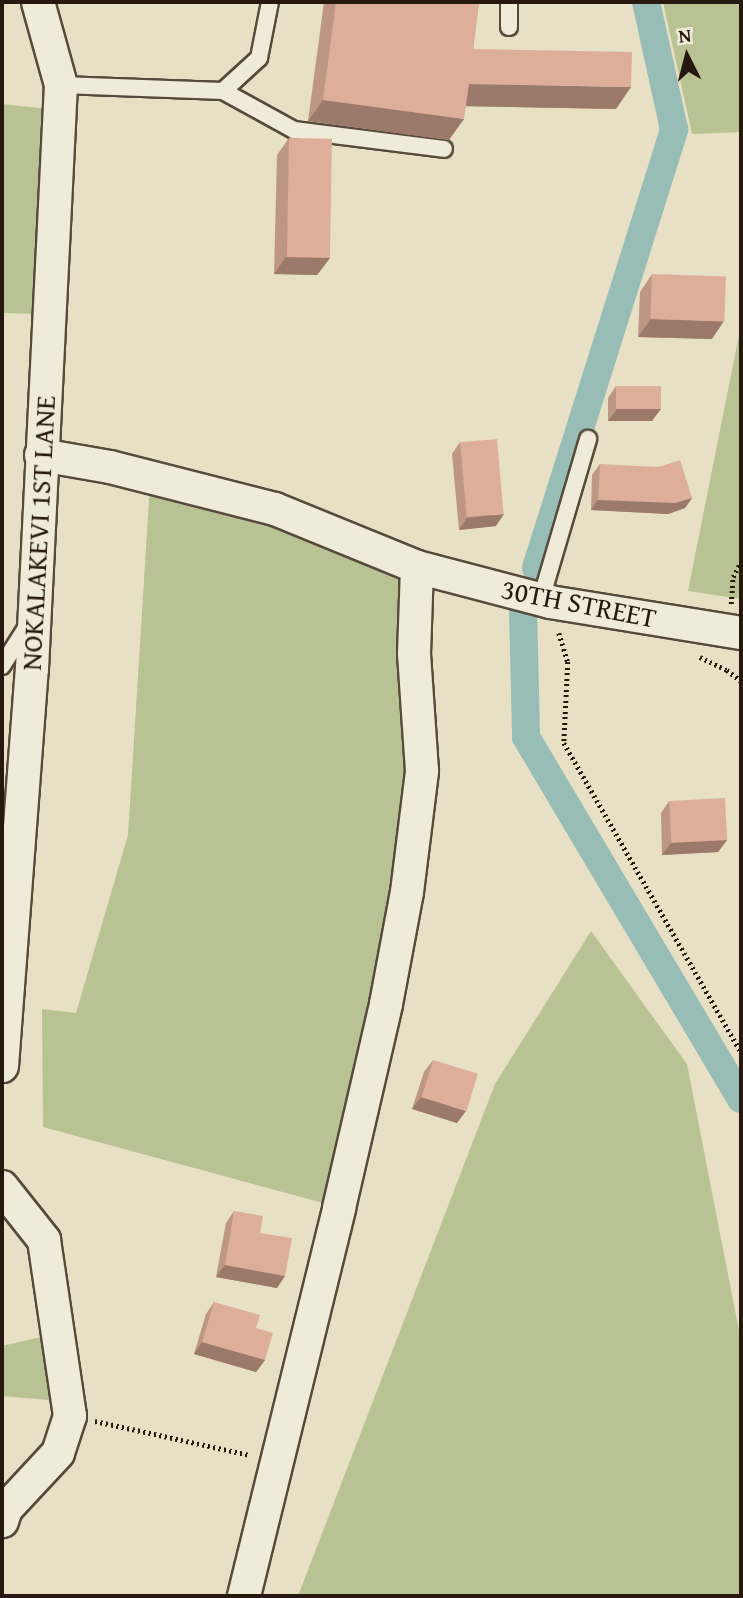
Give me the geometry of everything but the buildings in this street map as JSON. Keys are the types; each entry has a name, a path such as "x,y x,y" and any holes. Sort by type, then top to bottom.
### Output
{"street":[{"name":"NOKALAKEVI 1ST LANE","path":"2,1066 32,669 61,85 37,2"},
{"name":"30TH STREET","path":"41,455 110,467 275,509 417,567 545,600 735,632"},
{"path":"244,1596 386,1004 407,892 422,771 414,654 417,567"},
{"path":"2,1187 44,1240 70,1416 58,1453 6,1508 2,1521"}],"lane":[{"path":"223,91 259,58 270,2"},
{"path":"509,2 509,27"},
{"path":"61,85 223,91 294,130 444,149"},
{"path":"545,600 588,439"},
{"path":"2,666 33,617"}],"path":[{"path":"735,632 733,577 741,562"},
{"path":"545,600 568,662 564,743 741,1052"},
{"path":"70,1416 278,1461"}],"green space":[{"path":"663,2 741,2 741,132 692,134"},
{"path":"2,104 48,109 38,314 2,313"},
{"path":"741,325 741,599 688,591"},
{"path":"150,485 282,514 400,573 410,778 375,1004 323,1203 43,1127 42,1009 76,1013 128,835"},
{"path":"591,931 687,1064 741,1341 741,1596 298,1596 495,1084"},
{"path":"45,1336 61,1401 2,1396 2,1346"}],"waterway":[{"path":"536,568 674,129 646,2"},
{"path":"523,610 526,737 741,1099"}]}
